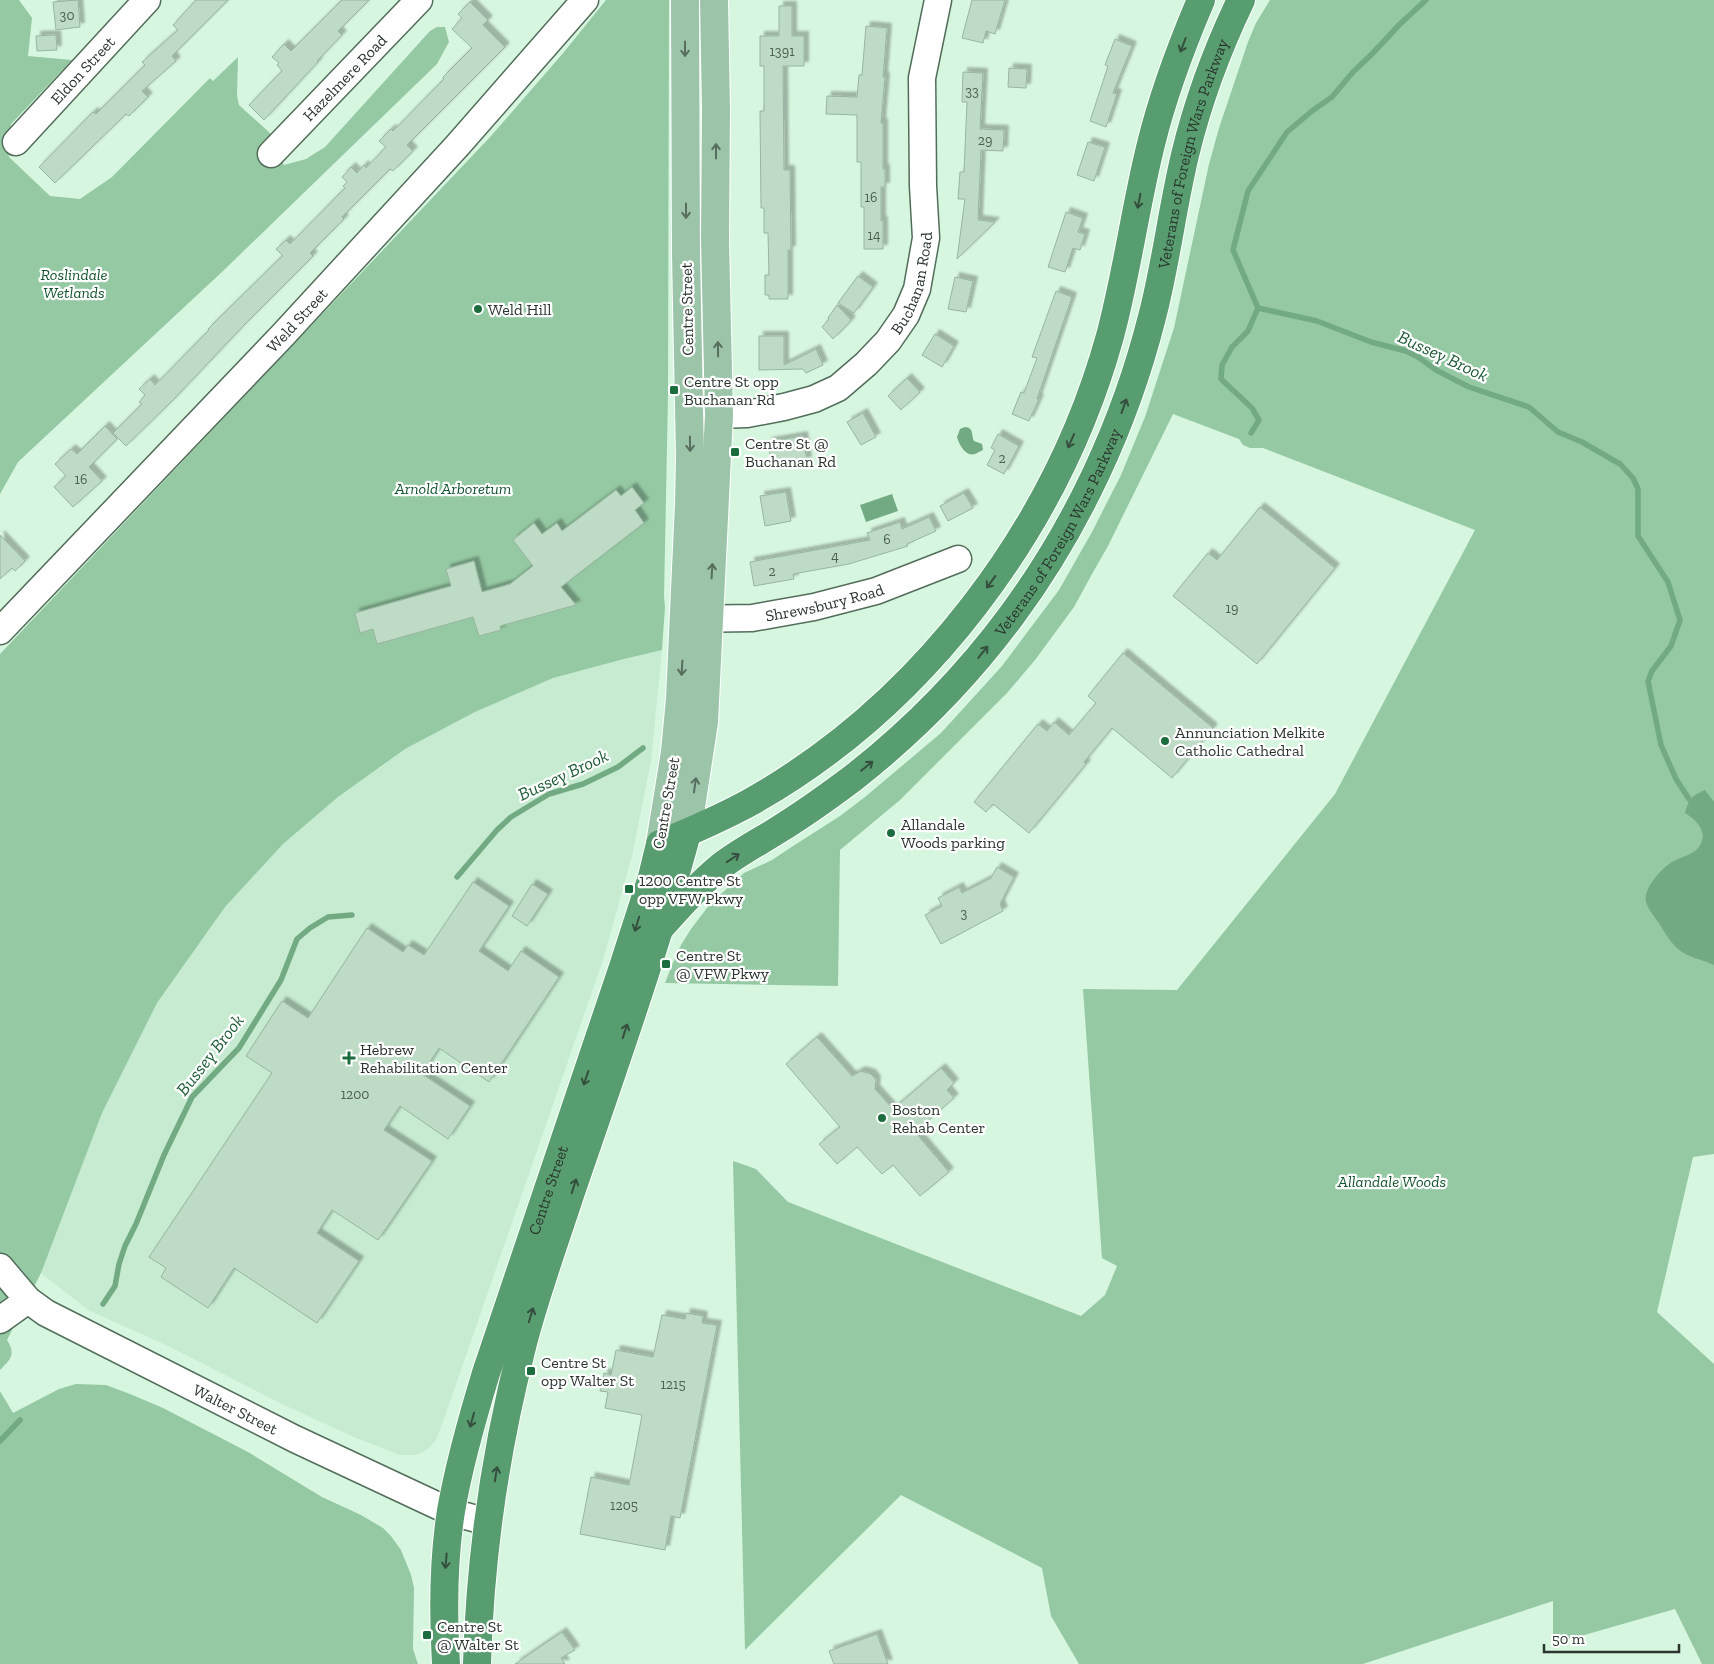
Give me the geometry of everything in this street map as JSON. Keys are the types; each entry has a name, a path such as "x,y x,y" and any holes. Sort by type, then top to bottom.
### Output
{"highway":[{"name":"Veterans of Foreign Wars Parkway","path":"660,844 747,804 801,770 865,721 900,689 964,618 1020,539 1065,456 1101,366 1123,280 1159,115 1179,55 1201,0"},
{"name":"Veterans of Foreign Wars Parkway","path":"660,928 696,889 723,865 812,807 878,757 947,692 992,641 1050,558 1098,470 1133,380 1159,288 1178,185 1193,123 1214,61 1241,0"},
{"path":"1123,280 1159,288"},
{"name":"Centre Street","path":"477,1664 488,1522 506,1421 527,1328 660,928 687,833"},
{"name":"Centre Street","path":"446,1664 444,1593 451,1512 466,1442 486,1373 621,975 660,844"}],"main road":[{"name":"Centre Street","path":"685,0 689,504 704,722 687,833"},
{"name":"Centre Street","path":"660,844 675,752 680,699 697,619 719,415 714,0"},
{"path":"686,254 716,254"}],"street":[{"name":"Eldon Street","path":"16,142 148,0"},
{"name":"Hazelmere Road","path":"271,154 419,0"},
{"name":"Weld Street","path":"0,630 289,328 457,146 585,0"},
{"name":"Buchanan Road","path":"689,416 747,414 814,399 838,388 866,364 888,341 906,315 917,289 926,238 923,186 922,78 938,0"},
{"name":"Shrewsbury Road","path":"697,619 752,618 814,607 876,591 958,559"},
{"name":"Walter Street","path":"0,1267 28,1300 46,1313 295,1439 451,1512 488,1522"},
{"path":"0,1320 28,1300"}],"shaded area":[{"path":"965,427 971,430 974,441 982,444 983,450 975,454 965,452 957,437 960,429"},
{"path":"892,494 898,511 866,522 860,505"},
{"name":"Hebrew Rehabilitation Center","path":"662,650 651,761 632,856 603,960 444,1419 436,1440 429,1448 414,1455 400,1455 356,1438 284,1405 168,1346 88,1310 41,1273 102,1113 157,1003 225,907 283,844 338,797 405,749 475,712 552,678"},
{"path":"1705,790 1714,802 1714,965 1689,956 1678,949 1668,938 1646,902 1647,891 1658,874 1672,862 1693,852 1702,842 1703,837 1700,827 1694,819 1685,813 1691,798"}],"green space":[{"name":"Roslindale Wetlands","path":"0,0 19,0 32,18 28,56 72,60 11,124 9,157 50,196 80,199 112,177 210,78 213,81 238,57 237,96 239,105 271,134 267,138 284,165 306,159 325,147 430,31 437,27 445,27 449,42 437,64 223,271 18,462 0,494"},
{"name":"Arnold Arboretum","path":"606,0 669,0 668,396 665,607 662,650 553,678 475,712 405,749 338,797 283,844 225,907 157,1003 102,1113 41,1273 7,1340 12,1353 11,1356 0,1370 0,654 491,136 564,52"},
{"name":"Allandale Woods","path":"1270,0 1714,0 1714,1154 1693,1157 1657,1312 1714,1364 1714,1664 1702,1664 1675,1609 1553,1644 1553,1601 1363,1664 1079,1664 1051,1616 1042,1568 901,1495 745,1650 733,1161 756,1169 788,1202 1081,1316 1105,1295 1117,1266 1102,1258 1083,989 1177,990 1335,794 1475,530 1263,448 1250,448 1243,445 1239,439 1173,414 1108,546 1074,607 1035,660 1007,693 900,800 840,850 838,986 665,983 681,945 710,904 744,873 772,860 840,816 941,733 1002,666 1059,590 1092,532 1121,475 1145,417 1174,328 1209,164 1219,128 1248,42 1256,23"},
{"path":"76,1384 106,1385 163,1408 248,1452 322,1497 361,1515 383,1528 401,1550 411,1575 414,1588 413,1649 418,1664 0,1664 0,1391 13,1413 59,1389"}],"building":[{"path":"78,0 80,27 56,30 53,2"},
{"path":"196,0 228,0 172,56 176,61 142,91 148,97 129,116 126,114 55,183 39,167 93,112 96,114 145,65 142,62 178,30 173,25"},
{"path":"342,0 369,0 338,31 342,35 264,120 249,105 282,71 277,65 279,63 272,57 284,44 291,51"},
{"path":"972,0 1005,0 995,34 986,31 983,43 962,38"},
{"path":"470,2 488,20 483,25 505,47 407,145 413,151 393,171 390,169 342,217 344,219 310,253 313,256 126,446 113,433 142,404 139,402 145,395 139,389 150,379 155,385 208,329 283,256 276,249 286,240 290,244 345,188 343,186 347,182 342,177 351,167 357,173 364,165 366,168 386,147 379,141 391,129 393,131 472,48 452,29 462,18 458,14"},
{"path":"779,6 792,6 792,36 804,36 804,66 783,66 784,170 790,170 791,250 788,250 788,299 769,299 769,295 765,295 765,275 769,275 768,233 764,233 764,208 761,208 760,111 764,111 764,66 760,66 760,36 779,36"},
{"path":"866,26 887,28 881,123 883,123 883,169 885,169 885,187 881,187 883,249 864,249 864,207 861,207 861,162 857,162 857,115 826,114 827,96 857,97 859,75 862,75"},
{"path":"56,35 57,50 37,51 36,36"},
{"path":"1115,39 1132,46 1113,93 1117,94 1106,127 1090,121 1108,66 1105,65"},
{"path":"1009,68 1027,69 1026,88 1008,87"},
{"path":"963,72 983,73 980,129 1004,130 1003,151 981,150 978,220 995,222 957,259 965,199 958,199 960,172 964,172 967,102 962,102"},
{"path":"1088,142 1105,147 1094,181 1077,175"},
{"path":"1066,212 1083,218 1078,232 1085,234 1080,250 1073,248 1065,272 1048,267"},
{"path":"858,276 873,287 854,313 838,303"},
{"path":"955,277 973,281 966,312 948,309"},
{"path":"1056,291 1072,297 1037,399 1039,399 1029,421 1012,414 1021,392 1024,393 1037,358 1032,357"},
{"path":"837,305 850,319 850,322 833,339 822,327"},
{"path":"935,334 954,346 942,367 922,355"},
{"path":"759,336 784,336 784,365 816,349 823,365 806,373 803,369 759,370"},
{"path":"907,378 920,392 901,410 888,396"},
{"path":"863,413 876,437 861,445 847,422"},
{"path":"105,426 117,439 89,467 102,481 73,507 54,487 66,476 55,464 71,449 77,454"},
{"path":"998,434 1019,446 1004,474 987,465 995,450 991,448"},
{"path":"803,436 807,461 772,467 768,442"},
{"path":"632,487 644,503 635,510 644,523 561,587 576,605 500,626 501,630 479,636 473,617 377,644 373,629 360,633 355,613 451,586 446,569 474,561 482,592 510,584 533,566 513,540 534,523 542,534 557,523 562,531 616,490 621,496"},
{"path":"786,492 791,521 765,526 760,496"},
{"path":"964,493 973,508 948,521 940,506"},
{"path":"1260,507 1335,568 1257,664 1173,596 1208,553 1217,560"},
{"path":"929,517 936,531 907,544 908,546 849,564 793,574 794,579 754,586 750,562 870,540 867,533 900,522 902,529"},
{"path":"0,535 25,561 15,571 12,568 0,579"},
{"name":"Annunciation Melkite Catholic Cathedral","path":"1123,653 1213,728 1172,778 1112,728 1084,762 1086,764 1029,833 993,804 986,812 974,802 1038,724 1047,731 1054,722 1069,735 1096,703 1088,696"},
{"path":"997,867 1014,877 1000,904 1003,911 941,944 925,915 942,906 938,898 959,887 962,893 991,878"},
{"path":"473,882 509,906 479,951 508,971 521,951 559,977 489,1082 439,1048 422,1074 470,1106 448,1139 400,1106 384,1130 432,1161 378,1240 332,1210 317,1233 359,1261 317,1323 234,1268 208,1308 161,1277 166,1268 149,1257 272,1073 246,1056 282,1001 308,1018 367,928 403,952 408,945 424,955"},
{"path":"532,884 548,894 527,926 512,916"},
{"name":"Boston Rehab Center","path":"817,1037 852,1076 861,1071 871,1074 876,1080 875,1089 893,1109 941,1068 954,1083 947,1090 954,1098 915,1132 949,1172 920,1196 893,1165 882,1174 857,1147 837,1164 819,1144 840,1127 786,1064"},
{"path":"686,1313 703,1316 702,1323 717,1325 680,1518 671,1516 665,1550 580,1534 591,1477 629,1485 642,1415 605,1408 608,1392 600,1391 604,1373 611,1375 616,1350 653,1357 662,1315 685,1319"},
{"path":"562,1632 575,1650 561,1658 565,1664 515,1664"},
{"path":"877,1634 888,1664 834,1664 829,1651"}],"waterway":[{"name":"Bussey Brook","path":"1258,308 1233,250 1248,191 1287,132 1332,97 1353,72 1426,0"},
{"name":"Bussey Brook","path":"1258,308 1317,321 1371,342 1406,351 1436,370 1469,387 1529,407 1558,432 1582,442 1620,464 1633,478 1638,489 1638,536 1668,582 1680,620 1671,646 1652,671 1648,681 1661,745 1676,779 1689,799"},
{"path":"1251,433 1259,420 1252,408 1221,379 1222,365 1232,347 1248,331 1258,308"},
{"name":"Bussey Brook","path":"457,877 497,830 511,817 549,794 583,784 618,767 643,748"},
{"name":"Bussey Brook","path":"103,1304 115,1286 125,1246 164,1155 192,1097 239,1048 281,980 297,939 328,917 352,915"},
{"name":"Bussey Brook","path":"0,1441 20,1420"}],"place":[{"name":"Weld Hill","path":"478,309"},
{"name":"Centre St opp Buchanan Rd","path":"674,390"},
{"name":"Centre St @ Buchanan Rd","path":"735,452"},
{"name":"Annunciation Melkite Catholic Cathedral","path":"1165,741"},
{"name":"Allandale Woods parking","path":"891,833"},
{"name":"1200 Centre St opp VFW Pkwy","path":"629,889"},
{"name":"Centre St @ VFW Pkwy","path":"666,964"},
{"name":"Hebrew Rehabilitation Center","path":"349,1058"},
{"name":"Boston Rehab Center","path":"882,1118"},
{"name":"Centre St opp Walter St","path":"531,1371"},
{"name":"Centre St @ Walter St","path":"427,1635"}]}
